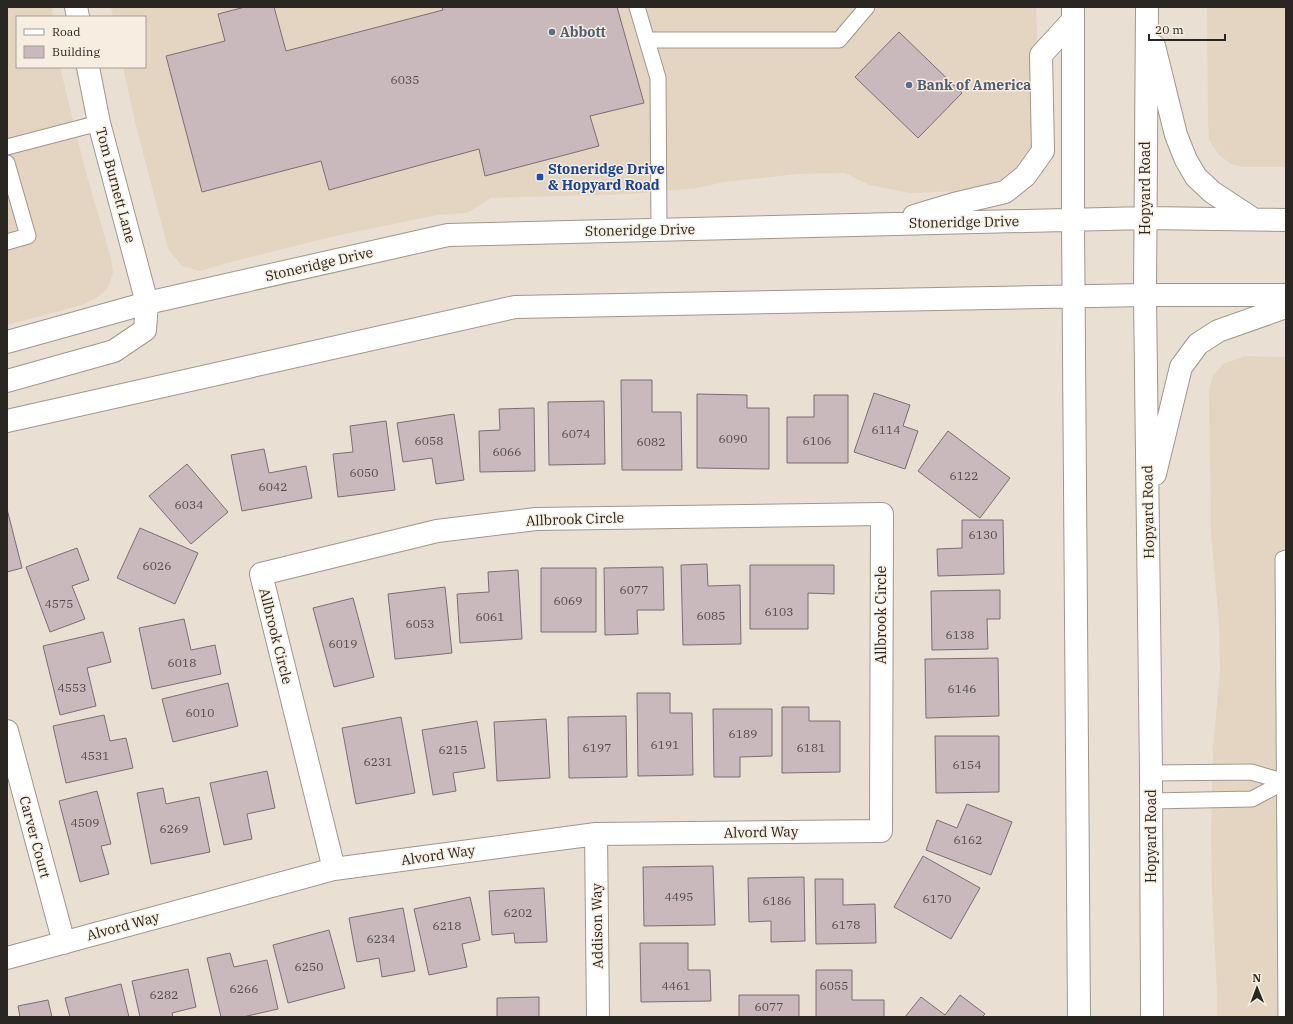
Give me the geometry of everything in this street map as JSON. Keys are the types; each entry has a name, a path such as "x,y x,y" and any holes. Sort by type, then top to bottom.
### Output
{"main road":[{"name":"Hopyard Road","path":"1147,12 1145,295 1151,772 1152,1017"},
{"path":"1147,12 1176,135 1186,160 1196,177 1212,192 1253,219"},
{"path":"1073,14 1073,219 1079,1017"},
{"path":"886,224 954,204 1005,192 1025,176 1043,151 1041,55 1073,14"},
{"name":"Tom Burnett Lane","path":"7,381 114,351 146,330 147,303 99,123 88,68"},
{"name":"Stoneridge Drive","path":"7,342 147,303 448,235 1073,219 1145,218 1286,220"},
{"path":"7,421 514,307 1074,296 1286,295"},
{"path":"1148,506 1181,367 1185,361 1198,344 1218,331 1286,307"},
{"name":"Allbrook Circle","path":"334,869 261,574 436,531 536,519 882,514 881,831"},
{"name":"Carver Court","path":"7,730 64,942"},
{"name":"Alvord Way","path":"7,958 334,869 596,834 881,831"},
{"name":"Addison Way","path":"596,834 598,1017"}],"lane":[{"path":"637,7 658,78 659,230"},
{"path":"647,40 839,40 867,7"},
{"path":"7,147 99,123"},
{"path":"7,163 28,236 7,242"},
{"path":"1286,558 1282,559 1285,718 1286,1017"},
{"path":"1151,772 1251,772 1285,782"},
{"path":"1151,801 1252,799 1285,782"}],"shaded area":[{"path":"7,7 52,7 53,16 16,16 16,68 60,68 85,169 111,258 113,273 108,288 97,298 82,305 7,325"},
{"path":"111,7 1036,7 1040,104 1033,155 1007,182 965,191 909,193 869,185 845,173 798,174 724,182 698,188 631,194 491,198 467,213 437,215 331,237 200,271 182,266 168,249 135,122 123,68 146,68 146,16 113,16"},
{"path":"1207,7 1286,7 1286,167 1242,167 1231,164 1219,155 1209,140"},
{"path":"1245,356 1286,357 1286,1017 1217,1017 1211,833 1213,747 1220,672 1219,623 1211,535 1209,389 1213,376 1223,364"}],"building":[{"path":"245,7 274,7 286,51 443,10 442,7 617,7 644,103 590,116 599,146 485,176 479,149 329,190 321,161 202,192 166,56 225,41 218,14"},
{"name":"Bank of America","path":"899,32 962,93 918,138 855,77"},
{"path":"621,380 652,380 652,412 681,412 682,470 622,470"},
{"path":"874,393 910,405 903,426 918,431 905,469 854,452"},
{"path":"697,394 747,395 747,408 769,408 769,469 697,468"},
{"path":"814,395 848,395 848,463 787,463 787,417 814,417"},
{"path":"604,401 605,464 549,465 548,402"},
{"path":"534,408 535,471 480,472 479,431 500,430 499,409"},
{"path":"454,414 464,480 436,484 432,458 403,462 397,423"},
{"path":"386,421 395,490 338,497 333,454 353,452 350,426"},
{"path":"948,431 1010,478 980,518 918,471"},
{"path":"264,449 269,473 306,466 312,498 242,511 231,455"},
{"path":"187,464 228,512 191,544 149,496"},
{"path":"7,509 22,568 7,572"},
{"path":"962,520 1003,520 1004,574 938,576 937,549 962,548"},
{"path":"140,528 198,553 175,604 117,578"},
{"path":"77,548 89,580 72,586 85,619 50,632 26,567"},
{"path":"707,564 708,586 740,585 741,644 683,645 681,565"},
{"path":"750,565 834,565 834,594 808,593 808,629 750,629"},
{"path":"663,567 664,610 637,610 638,634 605,635 604,568"},
{"path":"541,568 596,568 596,632 541,632"},
{"path":"518,570 522,639 460,643 457,594 489,592 488,572"},
{"path":"445,587 452,653 395,659 388,594"},
{"path":"1000,590 1000,619 987,619 988,649 932,650 931,591"},
{"path":"353,598 374,677 334,687 313,608"},
{"path":"184,619 191,650 215,645 221,674 152,689 139,628"},
{"path":"103,632 111,662 87,668 96,706 60,715 43,646"},
{"path":"998,658 999,716 926,718 925,659"},
{"path":"228,683 238,726 173,742 162,699"},
{"path":"637,693 670,693 670,713 692,713 693,775 638,776"},
{"path":"782,707 809,707 809,721 840,721 840,772 782,773"},
{"path":"713,709 772,709 772,756 740,757 740,777 714,777"},
{"path":"104,715 110,741 126,738 133,768 66,783 53,726"},
{"path":"626,716 627,777 569,778 568,717"},
{"path":"401,717 415,793 356,804 342,728"},
{"path":"546,719 550,778 497,781 494,722"},
{"path":"477,721 485,768 453,773 456,791 433,795 422,730"},
{"path":"935,736 999,736 999,792 936,793"},
{"path":"267,771 275,808 247,814 252,839 224,845 210,783"},
{"path":"163,788 166,804 199,797 210,852 151,864 137,793"},
{"path":"97,791 111,844 101,846 109,874 80,882 59,801"},
{"path":"967,804 1012,822 991,875 926,850 937,820 957,828"},
{"path":"923,856 980,888 951,939 894,907"},
{"path":"713,866 715,925 644,926 643,867"},
{"path":"804,877 805,941 771,942 771,921 749,922 748,878"},
{"path":"815,879 843,879 843,905 875,904 876,943 816,944"},
{"path":"544,888 547,942 515,943 514,933 492,935 489,891"},
{"path":"470,897 480,940 462,944 467,967 429,975 414,909"},
{"path":"403,908 415,971 382,977 379,958 357,962 349,918"},
{"path":"329,930 345,988 288,1003 273,945"},
{"path":"640,943 688,943 688,970 710,970 711,1001 641,1002"},
{"path":"230,953 234,967 267,960 278,1009 243,1017 221,1017 207,958"},
{"path":"188,969 196,1007 172,1013 173,1017 140,1017 132,981"},
{"path":"816,970 852,970 852,1000 884,1000 884,1017 816,1017"},
{"path":"121,984 129,1017 70,1017 65,998"},
{"path":"739,995 799,995 799,1017 739,1017"},
{"path":"960,995 985,1014 982,1017 905,1017 921,997 945,1015"},
{"path":"539,997 539,1017 497,1017 497,998"},
{"path":"48,1000 52,1017 20,1017 18,1006"}],"place":[{"name":"Abbott","path":"552,32"},
{"name":"Bank of America","path":"909,85"},
{"name":"Stoneridge Drive & Hopyard Road","path":"540,177"}]}
